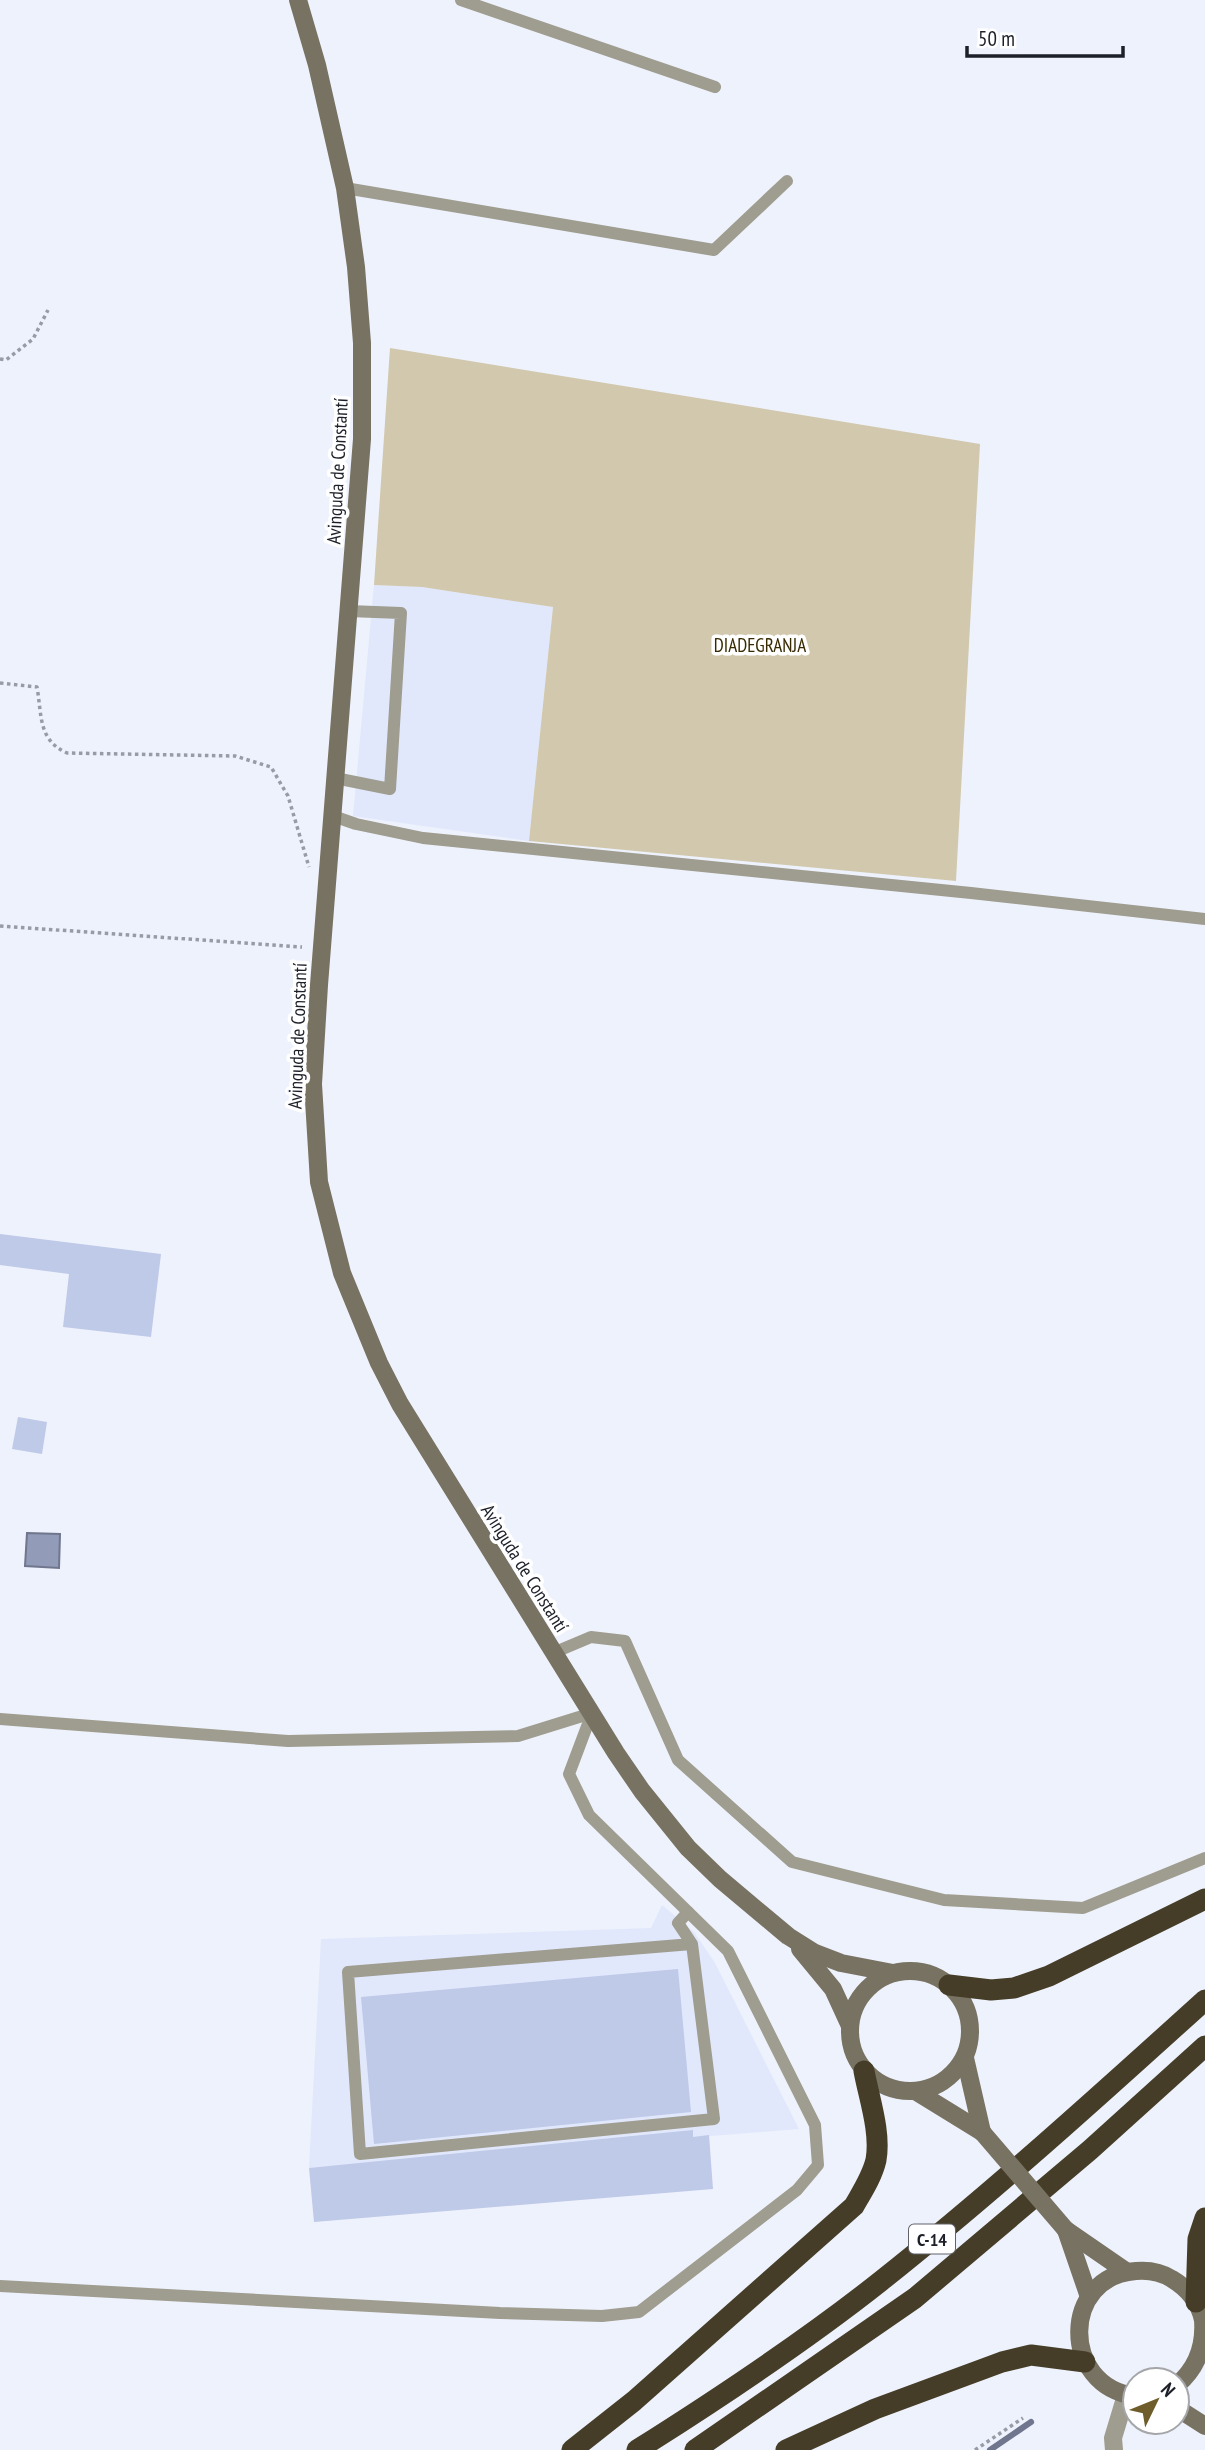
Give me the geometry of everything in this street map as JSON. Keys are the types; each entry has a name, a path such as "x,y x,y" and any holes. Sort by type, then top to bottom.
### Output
{"highway":[{"path":"949,1985 991,1990 1014,1989 1049,1976 1205,1899"},
{"name":"C-14","path":"637,2450 736,2387 880,2282 1063,2128 1205,2000"},
{"name":"C-14","path":"695,2450 915,2298 1090,2150 1205,2046"},
{"path":"572,2450 634,2401 854,2206 867,2184 876,2160 876,2135 864,2071"},
{"path":"1196,2302 1198,2239 1205,2218"},
{"path":"786,2450 875,2409 1002,2362 1031,2355 1085,2362"}],"main road":[{"name":"Avinguda de Constantí","path":"298,0 317,65 345,188 356,267 362,342 362,439 313,1084 319,1182 342,1273 379,1363 400,1404 553,1653 642,1791 688,1848 720,1879 788,1936"},
{"path":"788,1936 815,1953 841,1963 892,1973 912,1971 932,1975 949,1985 962,2001 969,2019 970,2039 964,2058 953,2074 937,2086 918,2092 898,2091 879,2083 864,2071 854,2053 849,2034 852,2014 861,1996 875,1982 892,1973"},
{"path":"788,1936 833,1989 850,2026"},
{"path":"964,2058 982,2132"},
{"path":"918,2092 982,2132 1066,2230 1127,2272"},
{"path":"1066,2230 1089,2297"},
{"path":"1121,2392 1095,2377 1079,2346 1078,2329 1089,2297 1100,2285 1127,2272 1147,2270 1167,2276 1184,2287 1196,2302 1203,2319 1205,2338 1201,2356 1191,2372"},
{"path":"1201,2356 1205,2378"}],"street":[{"path":"1114,2450 1114,2438 1121,2421"}],"lane":[{"path":"461,0 715,87"},
{"path":"345,188 714,250 787,181"},
{"path":"335,778 390,789 401,612 349,611"},
{"path":"333,816 356,824 423,838 1205,919"},
{"path":"553,1653 590,1637 625,1642 678,1760 792,1862 944,1900 1083,1908 1205,1858"},
{"path":"0,1718 288,1741 518,1736 592,1713"},
{"path":"0,2286 500,2313 602,2316 639,2312 797,2190 818,2165 815,2125 728,1951 589,1815 569,1774 592,1713"},
{"path":"688,1912 678,1923 692,1944 713,2119 360,2154 348,1972 692,1944"}],"path":[{"path":"0,359 6,360 33,339 48,310"},
{"path":"0,683 37,687 45,734 53,747 67,753 235,756 271,767 288,796 312,878 328,880"},
{"path":"0,926 322,948"},
{"path":"975,2450 1023,2418"}],"shaded area":[{"path":"374,585 422,587 553,607 529,841 353,816"},
{"path":"27,1533 60,1534 59,1568 25,1566"},
{"path":"662,1905 694,1932 715,1963 799,2129 309,2168 321,1939 651,1928"}],"green space":[{"name":"DIADEGRANJA","path":"390,348 980,444 956,881 529,841 553,607 422,587 374,585"}],"building":[{"path":"0,1234 161,1254 151,1337 63,1327 69,1274 0,1265"},
{"path":"18,1417 47,1422 42,1454 12,1449"},
{"path":"678,1969 691,2112 374,2144 361,1997"},
{"path":"693,2130 693,2137 709,2135 713,2189 314,2222 309,2168"}],"waterway":[{"path":"990,2450 1031,2422"}]}
